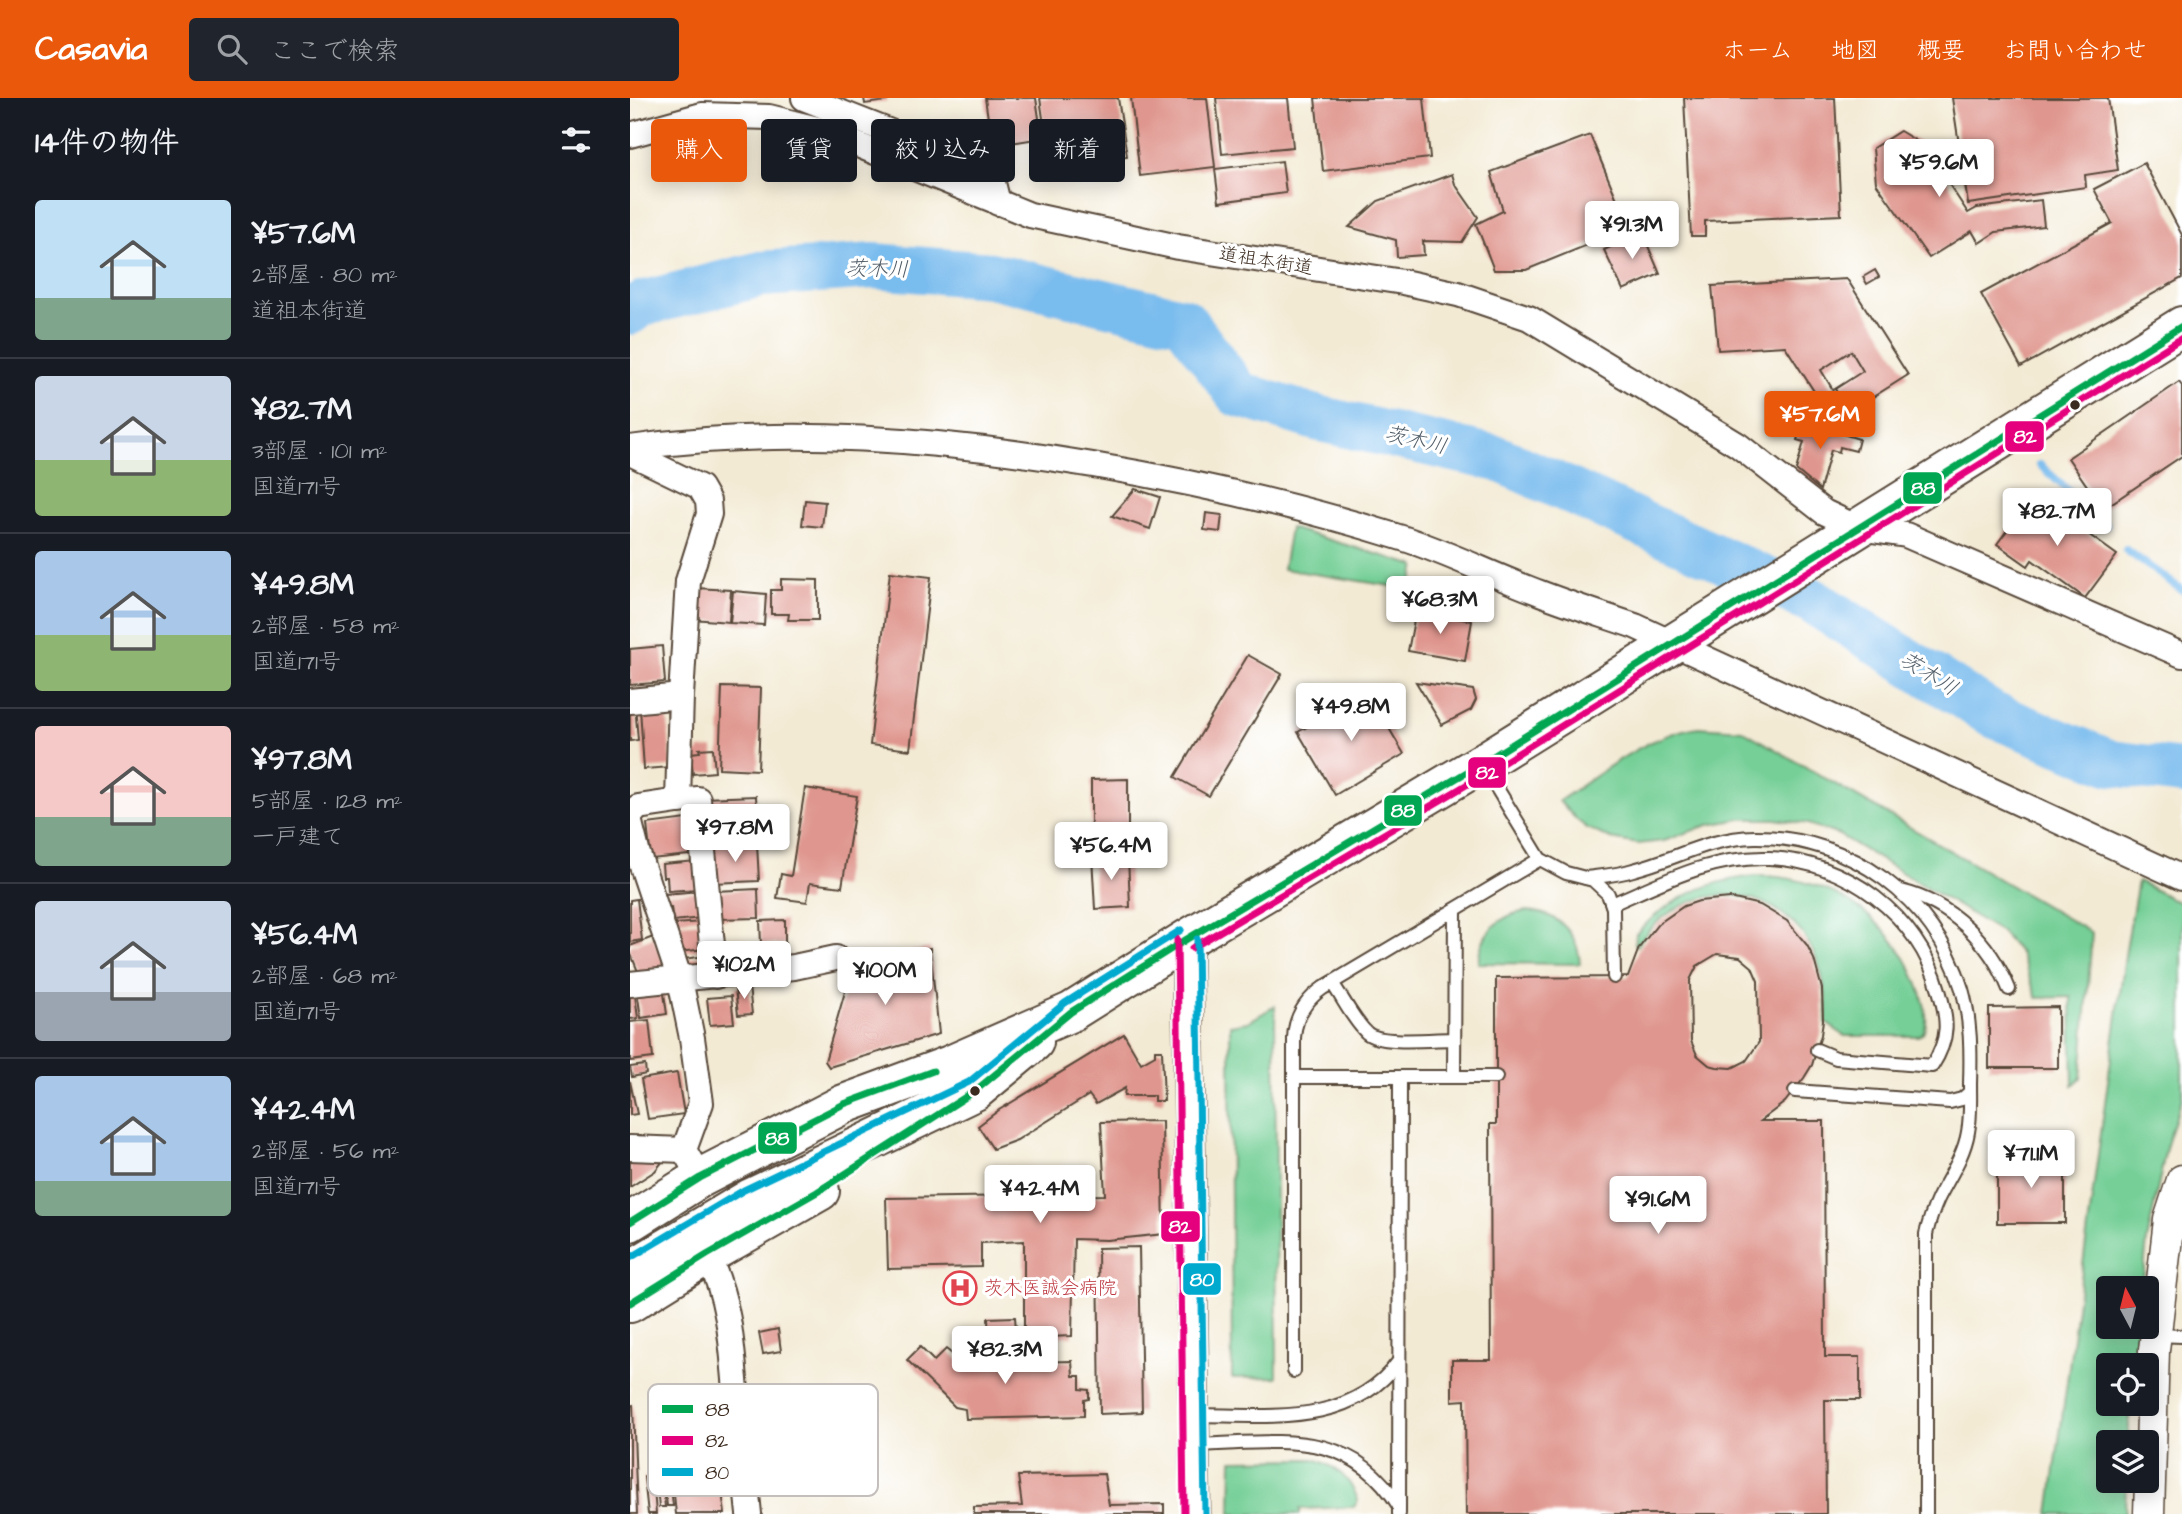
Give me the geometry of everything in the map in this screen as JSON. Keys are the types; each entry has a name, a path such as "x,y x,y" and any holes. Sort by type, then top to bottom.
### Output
{"highway":[{"path":"630,1303 817,1192 975,1091 1071,1012 1187,939 1482,763 2182,326"},
{"path":"630,1222 692,1164 950,1065 1071,1012"},
{"path":"630,1270 749,1199 975,1091"}],"street":[{"path":"804,98 977,166 992,179 998,203"},
{"name":"道祖本街道","path":"630,135 702,115 769,117 821,130 1030,215 1178,247 1403,282 1497,305 1529,318 1726,438 1824,512 1848,534 1906,535 2182,655"},
{"path":"630,447 684,440 795,435 924,442 1036,455 1188,481 1301,507 1406,539 1541,593 1635,626 2182,878"},
{"path":"630,453 701,487 708,500 709,514 688,581 678,801"},
{"path":"630,701 681,696"},
{"path":"630,816 638,807 698,799 715,976"},
{"path":"630,822 637,852 680,980 701,1103 692,1164 630,1148"},
{"path":"1187,939 1195,1514"},
{"path":"630,984 794,967 836,958"},
{"path":"2149,1514 2169,1336 2169,1220 2182,1180"},
{"path":"708,1255 720,1283 727,1310 737,1384"},
{"path":"747,1496 749,1514"}],"lane":[{"path":"1482,763 1540,859 1604,888 1612,904 1614,978"},
{"path":"1586,878 1633,870 1705,844 1744,837 1804,842 1833,850 1868,867 1900,891 1938,936 1952,961 1962,988 1971,1045 1969,1130 1926,1234 1926,1514"},
{"path":"1612,904 1701,867 1727,860 1754,858 1780,858 1823,868 1870,893 1903,923 1919,944 1931,967 1946,1018 1944,1043 1932,1066 1836,1058 1817,1050"},
{"path":"1294,1371 1294,1030 1300,1013 1310,999 1332,983 1540,859"},
{"path":"1900,891 1921,896 1963,923 1991,953 2009,989"},
{"path":"1454,1077 1455,910"},
{"path":"1332,983 1370,1035 1382,1039 1454,1039"},
{"path":"1294,1077 1496,1077"},
{"path":"1399,1510 1400,1077"},
{"path":"1795,1091 1950,1102 1962,1099 1970,1092"},
{"path":"1194,1415 1304,1414 1326,1411 1368,1392 1385,1378 1399,1360"},
{"path":"1195,1445 1305,1442 1331,1448 1355,1460 1375,1475 1399,1510"}],"green space":[{"path":"1290,528 1416,566 1410,589 1283,569"},
{"path":"1698,727 1742,730 2092,933 2081,1078 2073,1085 2071,997 2037,998 2020,953 2001,932 1839,835 1808,824 1775,819 1741,819 1708,825 1664,841 1638,844 1611,839 1587,828 1559,801 1643,746 1679,731"},
{"path":"1763,876 1815,885 1860,909 1880,926 1911,968 1921,993 1926,1019 1922,1034 1845,1036 1826,1023 1822,975 1814,952 1801,932 1783,914 1761,902 1739,896 1716,896 1693,901 1671,911 1653,926 1637,946 1635,944 1636,934 1678,900 1710,885"},
{"path":"2138,881 2182,904 2182,1098 2166,1148 2147,1241 2143,1276 2096,1276 2096,1339 2137,1339 2135,1353 2096,1353 2096,1416 2129,1416 2129,1430 2096,1430 2096,1493 2126,1493 2125,1514 2049,1514 2126,949"},
{"path":"1526,911 1547,915 1564,926 1575,942 1580,964 1478,963 1482,943 1492,928 1507,917"},
{"path":"1275,1006 1277,1377 1232,1378 1230,1025 1248,1022"},
{"path":"1314,1459 1329,1465 1346,1479 1358,1500 1354,1507 1300,1509 1300,1514 1231,1514 1232,1460"}],"building":[{"path":"864,98 887,98 887,101 865,104"},
{"path":"985,98 1036,98 1039,119 1029,119 1029,140 1015,142 1015,119 988,119"},
{"path":"1040,98 1118,98 1121,119 1043,119"},
{"path":"1131,98 1207,98 1215,167 1140,176"},
{"path":"1216,98 1288,98 1293,147 1222,154"},
{"path":"1315,98 1424,98 1430,158 1323,171"},
{"path":"1684,98 1835,98 1841,215 1705,221 1705,236 1691,236"},
{"path":"1952,98 2108,98 2118,170 2085,175 2086,187 1968,204"},
{"path":"1900,131 1923,145 1968,213 1977,208 2041,200 2044,226 1996,232 1979,243 1972,231 1929,258 1876,183 1873,148"},
{"path":"1590,135 1629,228 1526,270 1494,270 1476,224 1503,211 1491,172"},
{"path":"1282,161 1286,193 1219,202 1215,169"},
{"path":"2144,163 2182,235 2182,278 2021,367 1981,294 2112,223 2094,189"},
{"path":"1452,174 1455,184 1478,217 1462,242 1423,241 1424,255 1397,257 1396,240 1349,227 1378,201"},
{"path":"1642,232 1660,274 1623,290 1604,250"},
{"path":"1875,270 1879,277 1867,284 1863,277"},
{"path":"1847,279 1908,375 1849,412 1835,389 1863,371 1851,351 1821,370 1833,390 1819,399 1785,346 1718,350 1712,286"},
{"path":"2179,382 2182,386 2182,456 2103,509 2068,458"},
{"path":"1803,422 1859,439 1856,451 1840,447 1839,452 1831,450 1820,490 1796,470 1804,442 1797,440"},
{"path":"1135,489 1160,497 1150,529 1112,516"},
{"path":"2033,495 2044,504 2041,512 2044,507 2063,521 2060,525 2064,528 2070,521 2117,555 2085,598 2032,560 2028,566 1997,544"},
{"path":"805,500 825,502 822,527 802,525"},
{"path":"1206,513 1222,515 1220,532 1204,530"},
{"path":"890,572 931,577 910,750 870,745"},
{"path":"781,579 818,580 818,620 788,620 789,614 771,614 771,590 781,590"},
{"path":"695,588 731,590 729,622 693,619"},
{"path":"733,591 766,594 764,625 730,623"},
{"path":"1416,610 1472,621 1465,661 1408,651"},
{"path":"662,646 665,682 630,685 630,649"},
{"path":"1248,655 1282,674 1209,796 1175,777"},
{"path":"1416,682 1473,690 1476,700 1471,710 1442,725"},
{"path":"722,687 761,688 758,770 719,768"},
{"path":"1368,692 1404,754 1335,795 1298,732"},
{"path":"630,705 635,705 638,740 630,741"},
{"path":"667,706 671,767 644,769 640,708"},
{"path":"713,748 715,772 693,774 691,753 700,752 699,749"},
{"path":"1128,779 1128,834 1091,835 1091,780"},
{"path":"805,788 857,796 842,887 810,883 807,902 777,898 781,874 791,876"},
{"path":"756,796 758,834 705,836 704,798"},
{"path":"694,818 698,854 651,859 647,824"},
{"path":"757,844 759,881 712,883 711,846"},
{"path":"1128,855 1130,907 1095,909 1092,856"},
{"path":"697,861 699,889 668,891 662,864"},
{"path":"758,889 759,918 716,919 715,891"},
{"path":"699,891 702,918 673,921 665,894"},
{"path":"1730,898 1760,905 1787,921 1807,945 1814,959 1822,989 1823,1020 1812,1065 1785,1102 1760,1121 1824,1121 1825,1357 1860,1357 1860,1400 1825,1400 1826,1514 1466,1514 1465,1400 1452,1401 1452,1360 1491,1360 1490,1124 1496,1124 1496,978 1628,977 1639,948 1658,924 1684,906 1699,901","holes":["1717,954 1740,957 1752,967 1758,981 1759,1042 1746,1061 1732,1068 1717,1067 1709,1065 1697,1055 1691,1041 1690,980 1697,966"]},
{"path":"637,899 642,940 630,942 630,900"},
{"path":"785,920 785,944 761,944 760,921"},
{"path":"702,922 705,949 678,952 675,924"},
{"path":"653,937 666,969 641,979 630,946"},
{"path":"930,948 939,1034 829,1067 825,1061 853,964"},
{"path":"705,956 707,967 685,970 683,959"},
{"path":"749,986 752,1014 738,1015 735,988"},
{"path":"663,987 667,1014 641,1018 637,991"},
{"path":"630,988 634,988 638,1018 630,1019"},
{"path":"731,996 734,1023 710,1025 707,998"},
{"path":"2058,1007 2058,1068 1989,1068 1989,1008"},
{"path":"649,1020 653,1058 630,1061 630,1022"},
{"path":"1124,1034 1141,1063 1155,1055 1155,1050 1162,1050 1164,1101 1154,1101 1154,1096 1124,1096 1125,1088 1096,1104 1089,1095 1017,1140 993,1149 978,1126 999,1110"},
{"path":"645,1065 646,1074 632,1077 630,1067"},
{"path":"677,1073 684,1114 648,1119 641,1079"},
{"path":"630,1081 637,1114 630,1115"},
{"path":"1162,1121 1164,1234 1107,1240 1074,1239 1072,1336 1024,1338 1024,1241 981,1243 981,1267 888,1269 886,1198 1105,1195 1101,1122"},
{"path":"630,1155 668,1155 655,1171 630,1187"},
{"path":"2065,1156 2065,1223 1997,1223 1997,1157"},
{"path":"1139,1247 1142,1412 1100,1414 1098,1248"},
{"path":"1015,1317 1017,1344 989,1344 988,1318"},
{"path":"778,1329 781,1351 763,1354 759,1333"},
{"path":"920,1347 934,1361 946,1349 963,1363 1005,1361 1005,1356 1029,1356 1030,1362 1072,1361 1073,1376 1080,1376 1080,1389 1089,1390 1089,1399 1084,1400 1084,1416 966,1419 965,1409 955,1407 907,1360"},
{"path":"633,1405 637,1514 630,1514 630,1406"},
{"path":"1104,1474 1109,1505 1164,1504 1164,1514 974,1514 974,1507 1022,1506 1018,1476"},
{"path":"644,1477 648,1477 648,1496 655,1496 656,1514 648,1514"},
{"path":"658,1496 664,1496 665,1507 659,1507"},
{"path":"666,1496 672,1496 673,1506 667,1506"},
{"path":"674,1496 723,1496 725,1514 676,1514"}],"waterway":[{"name":"茨木川","path":"630,312 641,304 761,274 874,266 990,275 1184,321 1238,394 1316,418 1499,459 1811,600 1993,715 2111,763 2182,772"},
{"path":"2040,465 2106,525"},
{"path":"2126,550 2182,590"}],"transit line":[{"name":"88","path":"630,1303 817,1192 975,1091 1071,1012 1187,939 1482,763 2182,326"},
{"name":"82","path":"1192,948 1488,772 2182,338"},
{"name":"80","path":"630,1258 744,1190 969,1082 1065,1003 1181,930"},
{"name":"82","path":"1177,939 1184,1514"},
{"name":"80","path":"1197,939 1205,1514"},
{"name":"88","path":"630,1222 700,1178 844,1104 933,1071"}],"place":[{"name":"茨木医誠会病院","path":"960,1288"}]}
